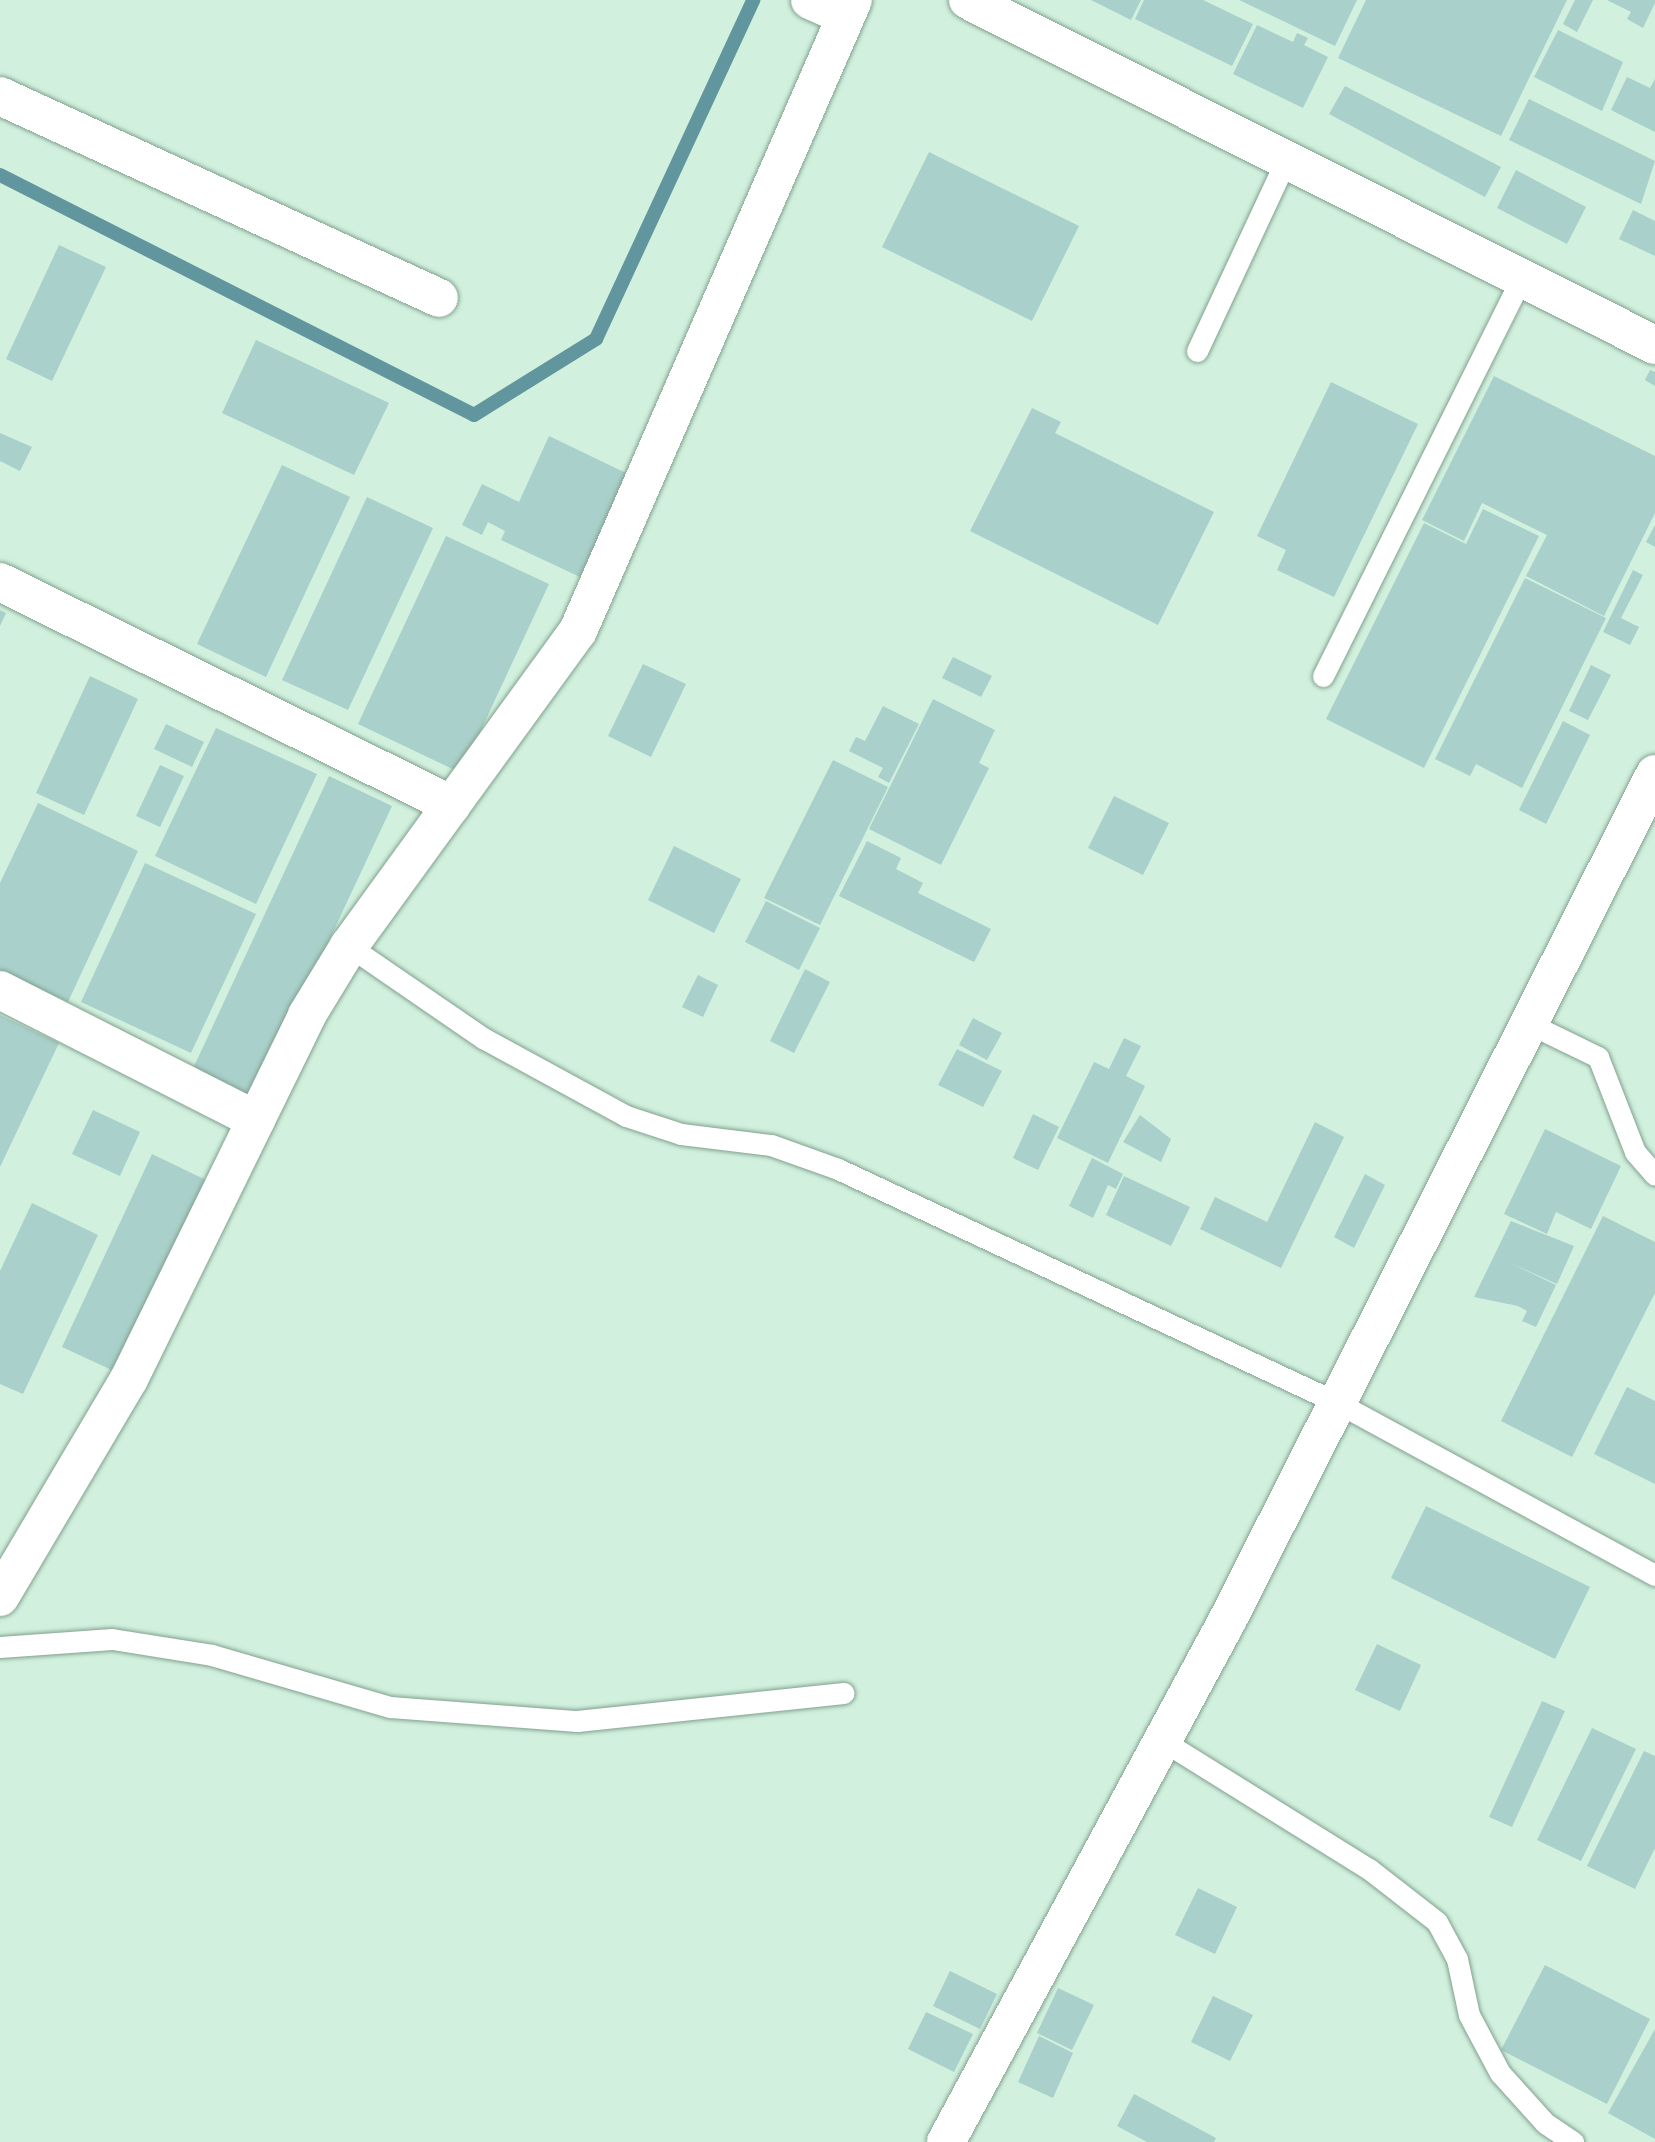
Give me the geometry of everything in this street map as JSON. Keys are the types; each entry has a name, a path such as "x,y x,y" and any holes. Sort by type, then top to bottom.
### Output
{"street":[{"path":"968,0 1285,162 1655,345"},
{"path":"0,1597 129,1379 256,1120 349,946 578,631 835,5"},
{"path":"0,96 439,298"},
{"path":"0,582 452,805"},
{"path":"946,2142 1163,1741 1338,1403 1655,774"},
{"path":"0,990 256,1120"}],"lane":[{"path":"1197,351 1285,162"},
{"path":"1323,676 1521,279"},
{"path":"349,946 483,1038 626,1116 681,1133 771,1145 838,1169 1338,1403 1655,1574"},
{"path":"1528,1023 1598,1057 1635,1152 1655,1175"},
{"path":"0,1647 112,1639 212,1656 390,1707 577,1721 844,1693"},
{"path":"1163,1741 1369,1869 1437,1922 1457,1959 1469,2015 1500,2073 1545,2123 1573,2142"}],"building":[{"path":"1091,0 1141,0 1131,20"},
{"path":"1144,0 1203,0 1253,24 1232,66 1135,19"},
{"path":"1239,0 1357,0 1335,46"},
{"path":"1366,0 1567,0 1501,136 1338,58"},
{"path":"1575,0 1593,0 1577,32 1563,24"},
{"path":"1607,0 1655,0 1655,3 1643,28 1627,19 1631,12"},
{"path":"1257,25 1293,42 1297,33 1308,38 1304,45 1328,57 1303,108 1233,74"},
{"path":"1558,30 1623,62 1602,111 1534,77"},
{"path":"1627,77 1650,88 1655,79 1655,132 1611,110"},
{"path":"1345,86 1501,167 1485,197 1329,114"},
{"path":"1529,99 1655,161 1641,204 1509,140"},
{"path":"929,152 1079,226 1032,321 882,247"},
{"path":"1516,170 1586,207 1567,244 1497,208"},
{"path":"1633,210 1655,221 1655,256 1619,239"},
{"path":"59,245 106,267 52,381 6,359"},
{"path":"256,340 389,403 354,475 222,413"},
{"path":"1650,370 1655,372 1655,386 1645,380"},
{"path":"1494,376 1655,456 1655,513 1604,616 1526,576 1547,535 1482,503 1464,541 1422,520"},
{"path":"1331,382 1418,424 1334,597 1277,570 1286,550 1257,536"},
{"path":"1032,408 1061,422 1055,433 1214,512 1158,625 970,531"},
{"path":"0,433 32,447 20,471 0,461"},
{"path":"549,436 628,474 580,577 501,540 505,531 488,522 482,535 462,525 482,484 519,502"},
{"path":"282,465 350,497 266,677 197,644"},
{"path":"367,497 433,528 348,710 282,680"},
{"path":"1483,509 1539,536 1424,768 1326,719 1424,523 1466,544"},
{"path":"1655,525 1655,547 1646,542"},
{"path":"446,536 549,584 461,773 358,724"},
{"path":"1633,570 1643,575 1621,618 1639,627 1630,645 1603,632"},
{"path":"1525,578 1606,618 1522,788 1476,764 1470,776 1435,759"},
{"path":"0,610 6,613 0,626"},
{"path":"953,657 992,676 981,697 942,678"},
{"path":"643,664 686,684 651,757 608,736"},
{"path":"1591,665 1611,675 1588,720 1569,711"},
{"path":"90,676 138,699 84,815 36,793"},
{"path":"933,699 995,730 979,763 989,768 941,865 869,829"},
{"path":"883,706 919,724 889,783 878,777 883,768 849,751 856,737 865,741"},
{"path":"1563,721 1590,735 1546,824 1519,810"},
{"path":"166,724 204,742 192,767 154,749"},
{"path":"216,728 317,774 256,904 155,856"},
{"path":"833,760 888,787 820,925 764,898"},
{"path":"160,765 184,776 160,827 136,816"},
{"path":"329,776 392,806 252,1105 190,1075"},
{"path":"1114,796 1169,823 1143,875 1088,848"},
{"path":"38,803 138,851 68,1002 0,971 0,883"},
{"path":"867,841 901,858 896,869 923,883 918,893 991,929 974,962 839,896"},
{"path":"674,846 741,879 714,933 648,900"},
{"path":"145,863 256,914 191,1053 81,1002"},
{"path":"766,901 820,928 799,970 745,942"},
{"path":"805,969 830,982 794,1053 770,1041"},
{"path":"698,975 718,985 703,1017 682,1007"},
{"path":"0,1015 59,1043 0,1167"},
{"path":"973,1018 1002,1033 987,1060 959,1045"},
{"path":"1124,1038 1141,1046 1126,1076 1145,1086 1108,1163 1057,1138 1094,1062 1109,1069"},
{"path":"957,1049 1002,1071 983,1107 938,1085"},
{"path":"93,1110 140,1132 120,1176 72,1154"},
{"path":"1033,1114 1059,1127 1038,1170 1013,1158"},
{"path":"1140,1115 1171,1139 1161,1162 1123,1142"},
{"path":"1315,1122 1344,1137 1281,1268 1200,1229 1215,1197 1267,1222"},
{"path":"1545,1129 1621,1166 1591,1229 1556,1212 1547,1234 1504,1214"},
{"path":"152,1154 206,1180 116,1372 62,1347"},
{"path":"1092,1158 1123,1174 1116,1189 1108,1185 1093,1218 1069,1206"},
{"path":"1365,1174 1385,1185 1354,1248 1334,1237"},
{"path":"1124,1176 1190,1207 1171,1246 1106,1215"},
{"path":"32,1203 98,1235 23,1394 0,1384 0,1271"},
{"path":"1603,1216 1655,1242 1655,1293 1572,1457 1501,1421"},
{"path":"1511,1221 1574,1246 1557,1284 1506,1261 1556,1285 1536,1327 1522,1321 1527,1311 1518,1306 1474,1297"},
{"path":"1627,1387 1655,1401 1655,1484 1594,1454"},
{"path":"1426,1506 1590,1587 1555,1659 1391,1578"},
{"path":"1377,1644 1421,1665 1400,1711 1355,1690"},
{"path":"1542,1701 1565,1711 1512,1827 1489,1817"},
{"path":"1592,1728 1636,1749 1581,1861 1537,1840"},
{"path":"1644,1751 1655,1756 1655,1848 1635,1889 1587,1866"},
{"path":"1198,1888 1237,1907 1215,1954 1175,1935"},
{"path":"1545,1965 1650,2019 1607,2104 1501,2050"},
{"path":"950,1971 997,1994 980,2029 933,2006"},
{"path":"1058,1988 1094,2005 1072,2050 1037,2033"},
{"path":"1213,1996 1253,2015 1230,2061 1191,2042"},
{"path":"926,2012 973,2034 954,2072 908,2049"},
{"path":"1655,2029 1655,2139 1608,2113"},
{"path":"1039,2036 1073,2053 1053,2098 1018,2082"},
{"path":"1134,2094 1216,2138 1214,2142 1147,2142 1117,2126"}],"waterway":[{"path":"0,175 474,415 596,339 753,0"}]}
